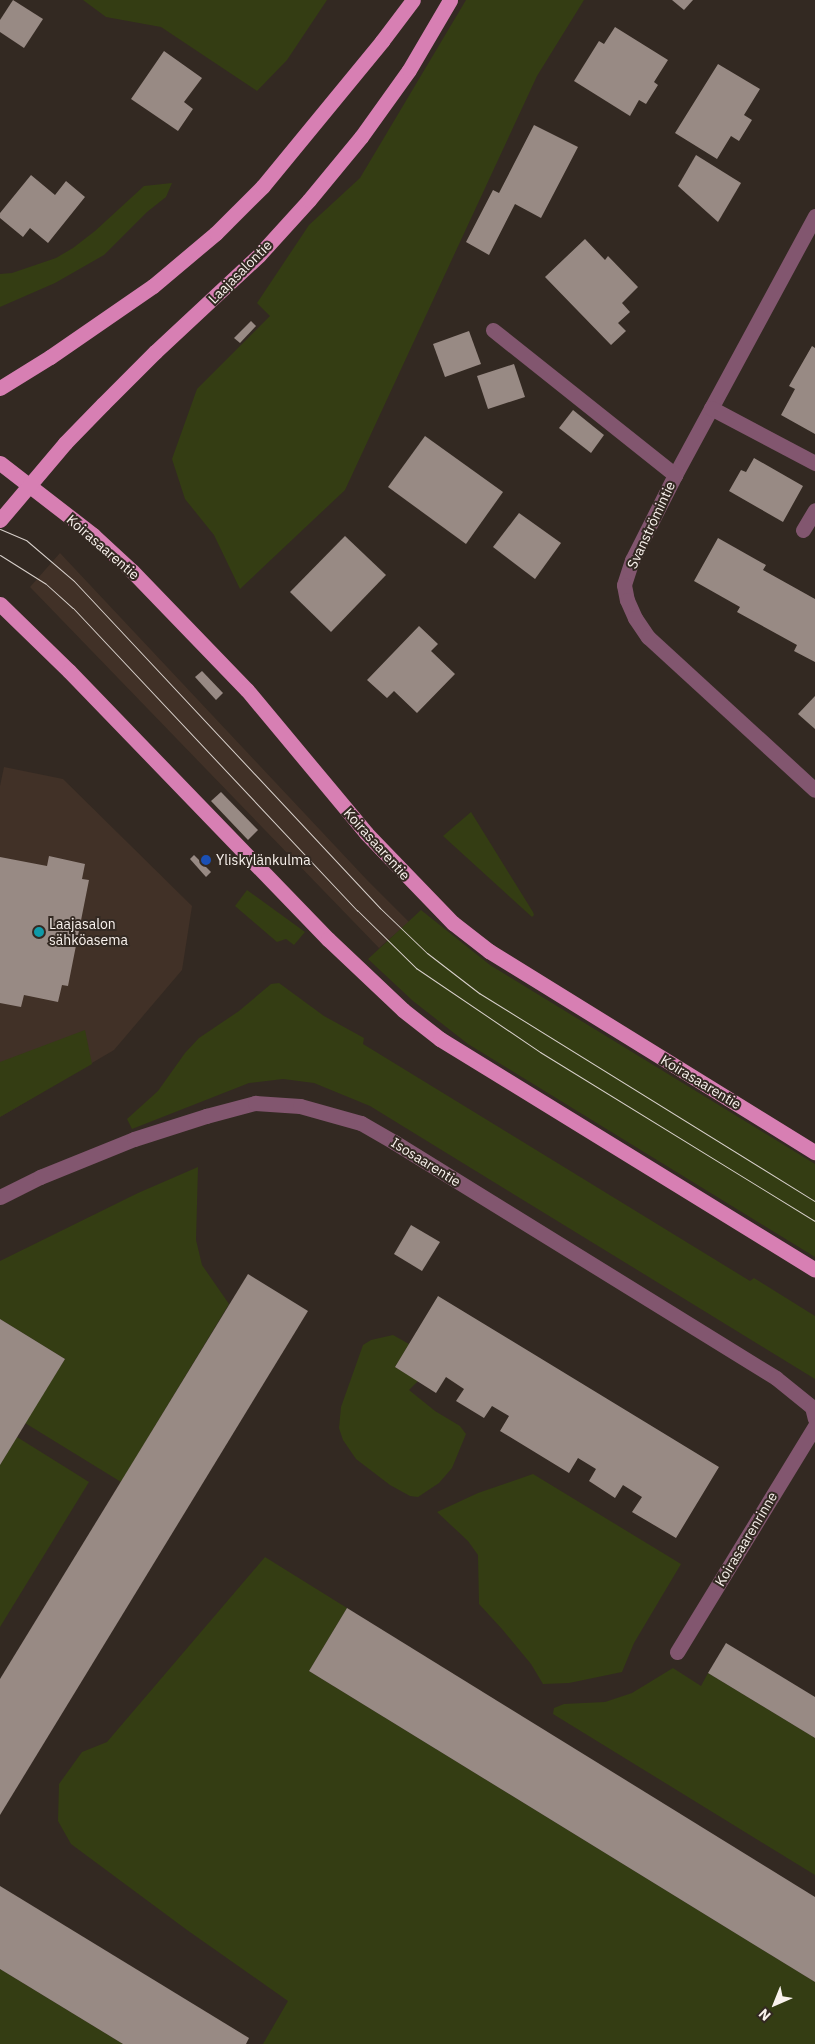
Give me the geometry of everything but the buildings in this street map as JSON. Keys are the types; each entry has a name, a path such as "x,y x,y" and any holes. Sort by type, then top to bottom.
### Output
{"main road":[{"path":"0,388 50,357 153,286 216,233 263,186 382,41 413,0"},
{"name":"Laajasalontie","path":"0,520 30,487 65,443 155,352 259,254 309,200 362,137 409,70 450,0"},
{"name":"Koirasaarentie","path":"0,462 107,547 240,683 366,833 454,924 489,951 815,1152"},
{"path":"0,604 68,671 328,939 403,1010 440,1039 815,1270"}],"street":[{"name":"Svanströmintie","path":"815,216 674,475 632,560 624,585 632,612 648,637 815,790"},
{"path":"493,330 674,475"},
{"path":"710,408 815,463"},
{"path":"804,530 815,510"},
{"name":"Isosaarentie","path":"0,1197 40,1177 134,1139 206,1116 255,1103 300,1106 361,1123 394,1142 776,1378 813,1413"},
{"name":"Koirasaarenrinne","path":"677,1652 815,1426"}],"shaded area":[{"name":"Yliskylänkulma","path":"60,553 368,881 409,922 379,948 30,587"},
{"path":"4,767 63,779 192,906 182,970 114,1050 0,1117 0,786"}],"green space":[{"path":"83,0 327,0 287,60 257,91 161,27 106,17"},
{"path":"466,0 584,0 537,76 345,490 240,589 214,535 185,499 172,459 197,389 270,316 257,303 309,225 360,178"},
{"path":"172,183 166,197 147,212 104,255 55,283 0,307 0,274 12,273 56,258 95,231 144,186"},
{"path":"471,812 533,912 534,915 532,917 443,836"},
{"path":"247,890 305,932 294,945 286,939 277,942 235,906"},
{"path":"421,910 490,965 815,1164 815,1257 468,1044 413,1001 368,959"},
{"path":"279,983 324,1016 364,1038 363,1044 750,1281 754,1278 815,1316 815,1379 370,1106 314,1083 283,1079 249,1083 132,1129 127,1119 158,1091 185,1053 199,1038 239,1011 271,984"},
{"path":"85,1030 92,1064 0,1117 0,1062"},
{"path":"198,1167 196,1240 202,1265 229,1304 121,1482 25,1423 65,1359 0,1319 0,1261 138,1193"},
{"path":"393,1335 409,1344 395,1367 418,1381 409,1390 435,1411 460,1426 466,1434 452,1468 439,1483 418,1497 410,1496 390,1485 356,1459 343,1440 339,1428 341,1407 363,1345 371,1340"},
{"path":"17,1437 89,1482 0,1627 0,1465"},
{"path":"533,1474 681,1564 634,1643 622,1672 569,1683 543,1684 531,1664 479,1604 478,1555 468,1541 437,1512 478,1493"},
{"path":"265,1557 347,1608 309,1671 815,1982 815,2044 263,2044 288,2001 187,1930 71,1844 58,1821 59,1784 82,1752 107,1742"},
{"path":"673,1668 701,1686 708,1673 815,1738 815,1875 553,1714 554,1708 564,1704 605,1702 632,1693"},
{"path":"0,1969 123,2044 0,2044"}],"tram line":[{"path":"0,529 26,540 74,581 380,908 427,953 479,993 815,1201"},
{"path":"0,555 46,584 73,608 357,910 416,968 540,1052 815,1221"}],"place":[{"name":"Yliskylänkulma","path":"206,860"},
{"name":"Laajasalon sähköasema","path":"39,932"}]}
